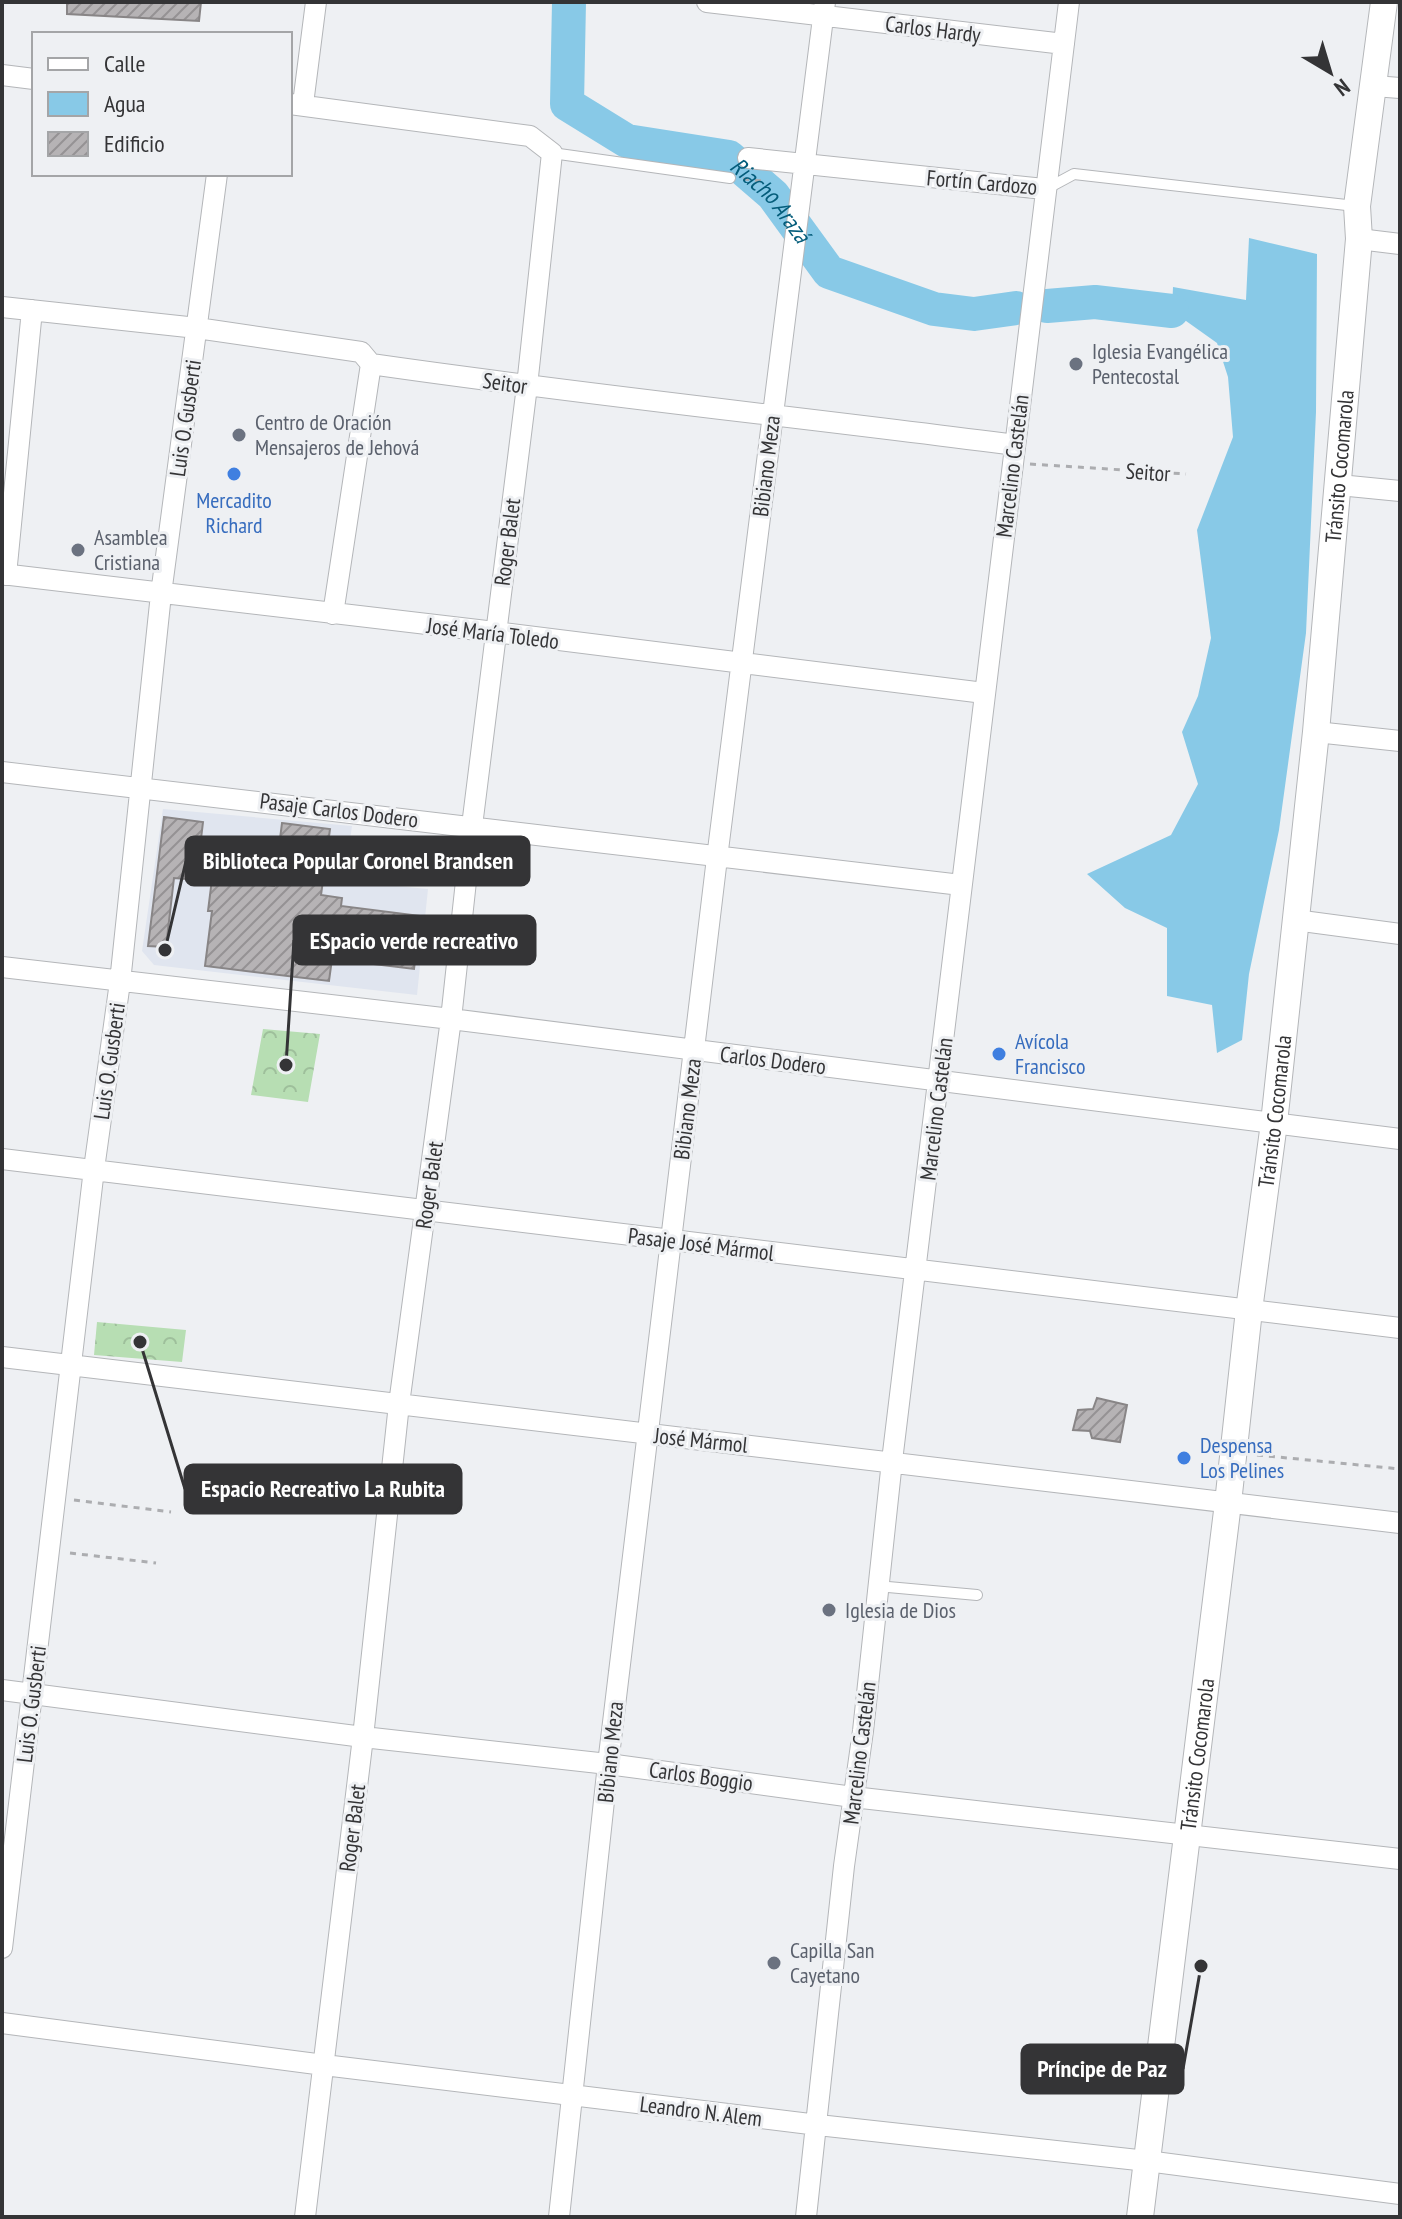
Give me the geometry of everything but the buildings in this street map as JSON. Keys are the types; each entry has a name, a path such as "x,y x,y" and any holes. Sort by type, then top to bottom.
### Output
{"street":[{"path":"316,2 296,104 530,136 552,153"},
{"name":"Carlos Hardy","path":"707,2 824,9 1064,44"},
{"name":"Marcelino Castelán","path":"806,2217 877,1586 1069,2"},
{"name":"Tránsito Cocomarola","path":"1140,2217 1274,1123 1339,485 1359,239 1357,206 1384,2"},
{"name":"Bibiano Meza","path":"559,2217 608,1764 717,858 824,9"},
{"path":"2,75 32,79"},
{"path":"1374,86 1400,88"},
{"name":"Roger Balet","path":"305,2217 363,1737 399,1404 451,1019 552,153"},
{"name":"Fortín Cardozo","path":"748,158 1044,189"},
{"name":"Luis O. Gusberti","path":"2,1948 70,1364 120,982 161,594 217,176"},
{"path":"1359,239 1400,244"},
{"name":"Seitor","path":"2,307 197,328 361,352 371,364 527,386 772,414 1014,454"},
{"path":"4,575 32,310"},
{"path":"333,614 371,364"},
{"path":"1339,485 1400,491"},
{"name":"José María Toledo","path":"4,575 984,693"},
{"path":"1316,732 1400,741"},
{"name":"Pasaje Carlos Dodero","path":"2,772 961,885"},
{"path":"1295,920 1400,934"},
{"name":"Carlos Dodero","path":"2,967 451,1019 1400,1139"},
{"name":"Pasaje José Mármol","path":"2,1159 1400,1328"},
{"name":"José Mármol","path":"2,1357 1400,1523"},
{"name":"Carlos Boggio","path":"2,1690 853,1797 1400,1859"},
{"name":"Leandro N. Alem","path":"2,2023 324,2065 1147,2161 1400,2194"}],"lane":[{"path":"552,153 730,178"},
{"name":"Fortín Cardozo","path":"1044,189 1074,174 1357,206"},
{"path":"877,1586 977,1595"}],"path":[{"path":"743,179 772,181"},
{"name":"Seitor","path":"1014,454 1186,474"},
{"path":"1234,1453 1400,1469"},
{"path":"54,1498 171,1512"},
{"path":"50,1550 156,1563"}],"shaded area":[{"path":"163,809 352,826 344,881 428,889 417,995 154,965 142,951"}],"green space":[{"path":"263,1029 320,1034 308,1102 251,1095"},
{"path":"97,1322 186,1330 182,1362 94,1355"}],"water":[{"path":"1249,238 1317,254 1316,412 1306,633 1279,830 1249,974 1242,1040 1217,1053 1212,1005 1167,996 1167,928 1125,908 1087,874 1171,835 1198,784 1182,732 1198,696 1211,638 1197,530 1233,437 1228,377 1217,343 1172,311 1173,287 1246,300"}],"waterway":[{"name":"Riacho Arazá","path":"569,2 567,104 627,141 729,157 773,195 829,272 934,309 974,314 1016,308"},
{"name":"Riacho Arazá","path":"1047,306 1095,302 1172,311"}],"place":[{"name":"Iglesia Evangélica Pentecostal","path":"1076,364"},
{"name":"Centro de Oración Mensajeros de Jehová","path":"239,435"},
{"name":"Mercadito Richard","path":"234,474"},
{"name":"Asamblea Cristiana","path":"78,550"},
{"name":"Biblioteca Popular Coronel Brandsen","path":"165,950"},
{"name":"Avícola Francisco","path":"999,1054"},
{"name":"ESpacio verde recreativo","path":"286,1065"},
{"name":"Espacio Recreativo La Rubita","path":"140,1342"},
{"name":"Despensa Los Pelines","path":"1184,1458"},
{"name":"Iglesia de Dios","path":"829,1610"},
{"name":"Capilla San Cayetano","path":"774,1963"},
{"name":"Príncipe de Paz","path":"1201,1966"}]}
